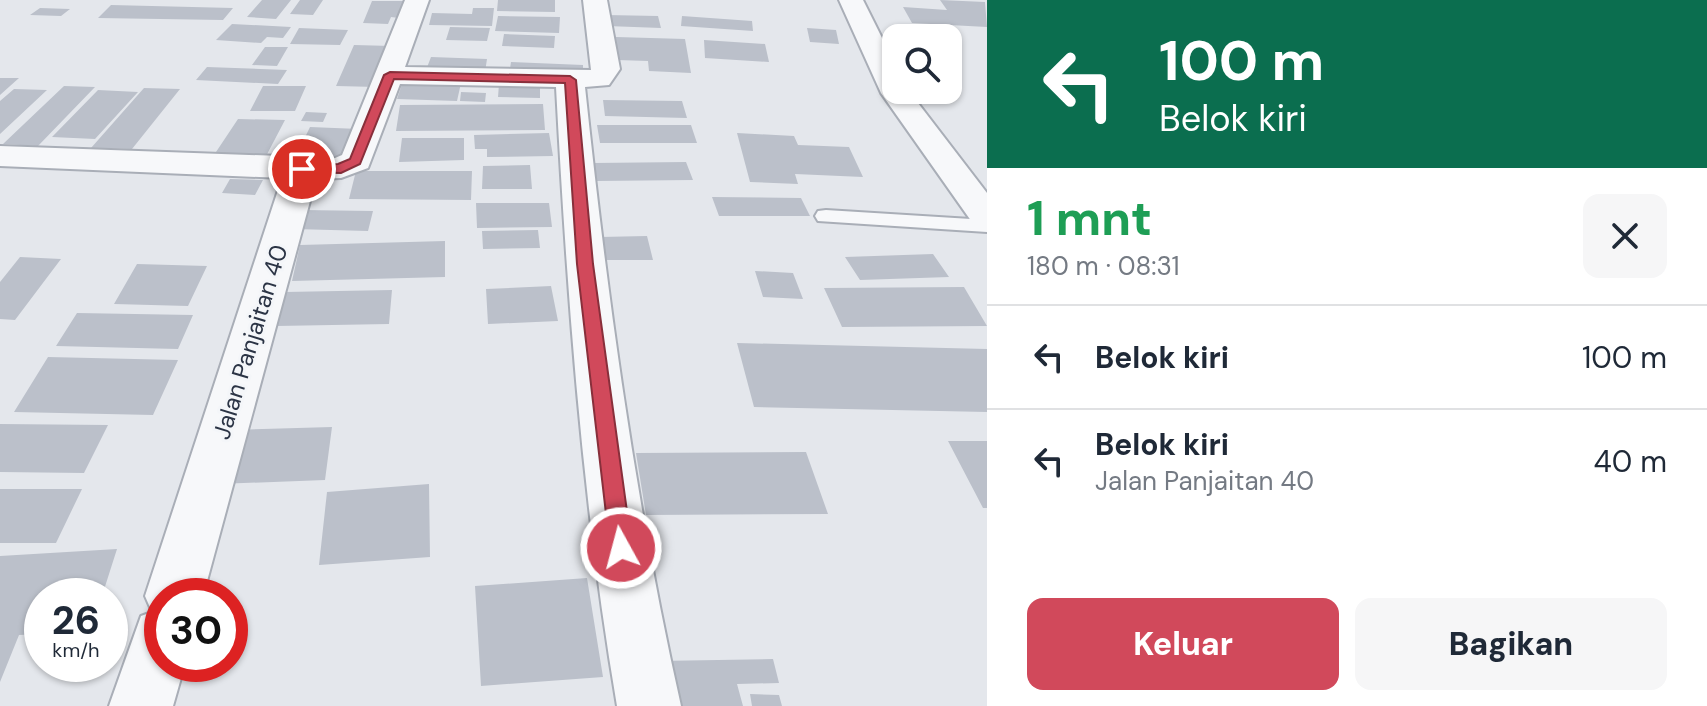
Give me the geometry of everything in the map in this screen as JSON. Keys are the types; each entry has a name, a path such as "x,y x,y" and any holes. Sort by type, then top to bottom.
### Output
{"street":[{"path":"0,156 341,168 356,161 417,0"},
{"path":"390,75 599,79 606,69 595,0"},
{"path":"851,0 895,93 987,217"},
{"path":"570,80 585,264 629,611 649,706"},
{"name":"Jalan Panjaitan 40","path":"179,578 302,169"},
{"path":"141,706 148,682"}],"lane":[{"path":"826,216 987,226"}],"building":[{"path":"262,0 291,0 276,19 247,17"},
{"path":"300,0 323,0 313,15 290,14"},
{"path":"498,0 555,0 555,12 497,11"},
{"path":"940,0 985,2 987,27 912,23 903,7 947,10"},
{"path":"372,1 405,1 399,18 391,17 388,24 363,23"},
{"path":"111,5 233,8 223,20 98,18"},
{"path":"40,8 70,9 61,16 30,15"},
{"path":"473,8 494,8 492,26 429,25 432,13 472,14"},
{"path":"606,15 658,16 661,28 607,26"},
{"path":"498,16 560,17 559,33 495,31"},
{"path":"682,16 752,21 753,31 681,26"},
{"path":"232,24 291,27 283,38 267,37 261,43 216,40"},
{"path":"450,27 490,28 487,41 446,40"},
{"path":"299,28 348,30 340,45 290,44"},
{"path":"807,28 836,30 839,44 810,42"},
{"path":"504,34 555,36 554,48 502,46"},
{"path":"616,37 685,39 691,73 649,71 648,61 617,60"},
{"path":"704,40 765,44 769,62 705,58"},
{"path":"354,45 392,46 377,87 336,86"},
{"path":"265,47 288,47 277,66 252,65"},
{"path":"431,57 487,59 485,72 426,70"},
{"path":"511,62 583,65 583,78 509,75"},
{"path":"207,67 287,70 278,84 196,80"},
{"path":"0,78 19,78 0,95"},
{"path":"403,81 461,83 457,101 397,99"},
{"path":"499,84 540,85 540,98 498,97"},
{"path":"64,86 95,87 38,146 3,144"},
{"path":"263,86 306,86 295,111 250,111"},
{"path":"144,88 180,89 132,149 91,148"},
{"path":"14,89 47,90 0,134 0,101"},
{"path":"98,90 138,92 95,139 52,137"},
{"path":"461,92 486,93 485,102 460,101"},
{"path":"603,100 682,101 687,118 605,116"},
{"path":"543,104 545,130 396,131 400,105"},
{"path":"306,112 327,113 323,122 301,121"},
{"path":"238,119 285,120 264,160 212,158"},
{"path":"597,125 691,125 697,143 600,143"},
{"path":"310,127 359,129 347,160 295,158"},
{"path":"549,133 553,156 487,157 487,149 475,149 474,135"},
{"path":"737,133 794,136 798,145 849,147 863,177 795,174 798,184 750,182"},
{"path":"402,138 464,138 464,160 399,162"},
{"path":"686,162 693,180 596,181 593,163"},
{"path":"530,165 532,189 482,189 483,166"},
{"path":"356,171 472,171 471,200 349,199"},
{"path":"230,179 263,180 255,195 222,193"},
{"path":"712,197 801,198 810,216 719,216"},
{"path":"476,203 549,203 552,227 477,228"},
{"path":"301,210 373,211 368,231 294,229"},
{"path":"538,230 540,248 483,249 482,231"},
{"path":"647,236 653,260 606,260 600,237"},
{"path":"445,241 445,277 292,281 300,245"},
{"path":"933,254 949,277 860,280 845,257"},
{"path":"20,257 61,259 15,320 0,319 0,282"},
{"path":"137,264 207,266 188,306 114,304"},
{"path":"755,271 793,273 803,299 763,297"},
{"path":"551,286 558,321 488,324 486,289"},
{"path":"964,287 987,326 842,327 824,288"},
{"path":"392,290 389,324 276,326 285,292"},
{"path":"77,313 193,315 178,349 56,346"},
{"path":"737,343 987,349 987,412 754,407"},
{"path":"48,357 178,360 153,415 14,412"},
{"path":"0,424 108,425 84,473 0,472"},
{"path":"332,427 325,480 218,484 233,430"},
{"path":"948,441 987,441 987,508 983,508"},
{"path":"806,452 828,514 646,515 636,453"},
{"path":"429,484 430,557 319,565 327,492"},
{"path":"0,489 82,489 56,543 0,543"},
{"path":"117,549 108,578 24,578 24,635 19,635 0,682 0,556"},
{"path":"587,578 603,677 481,686 475,586"},
{"path":"773,659 779,683 737,684 743,706 664,706 657,661"},
{"path":"750,694 779,695 782,706 752,706"}],"route":[{"path":"302,169 341,168 356,161 390,75 570,80 585,264 621,548"}]}
